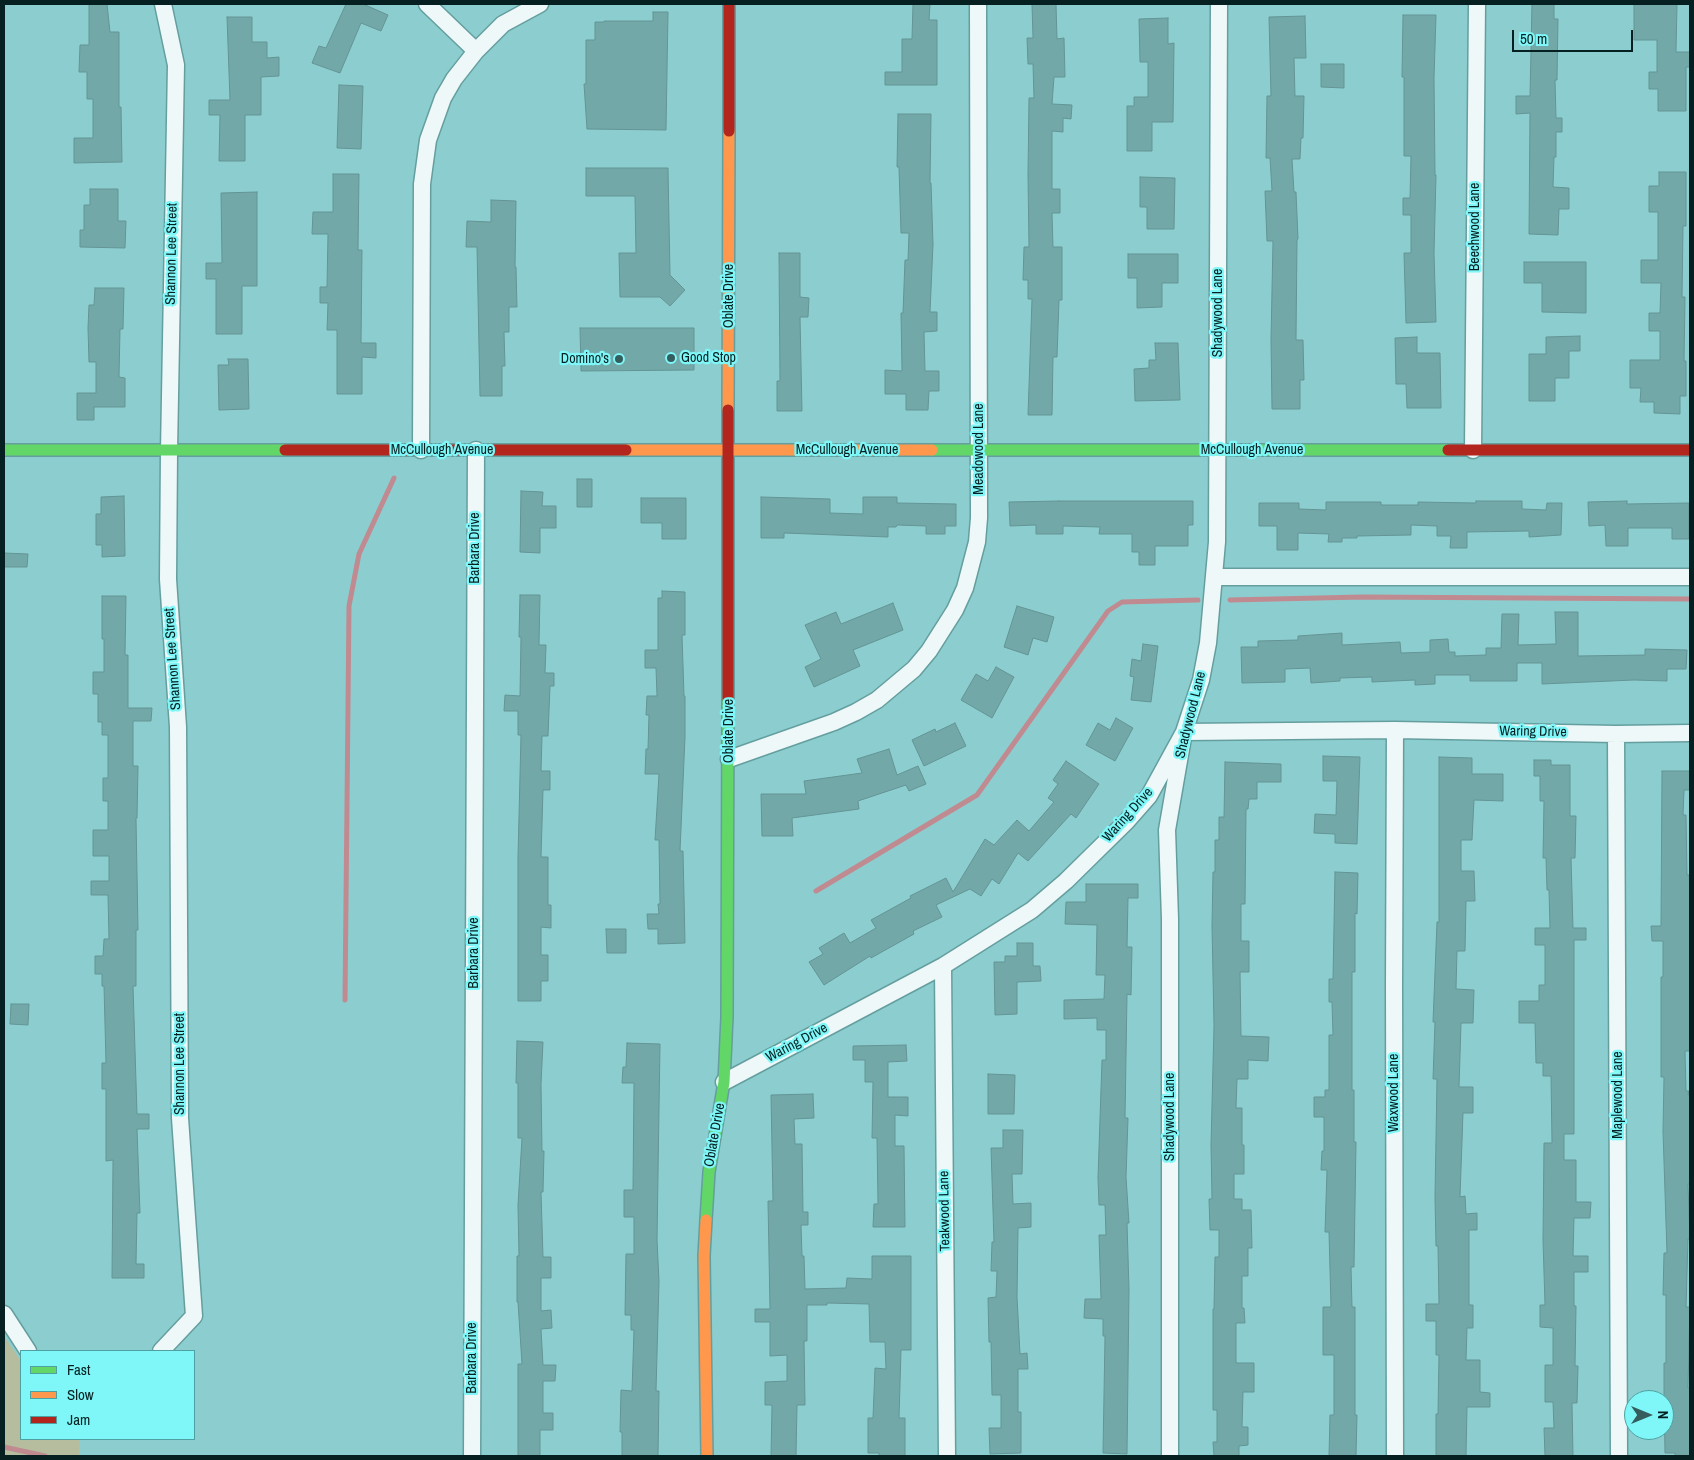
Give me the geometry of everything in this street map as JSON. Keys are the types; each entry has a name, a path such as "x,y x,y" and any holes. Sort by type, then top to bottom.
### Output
{"main road":[{"name":"Oblate Drive","path":"708,1456 704,1256 709,1172 724,1082 728,1007 729,4"},
{"name":"McCullough Avenue","path":"4,450 1690,450"}],"street":[{"name":"Shannon Lee Street","path":"162,1350 194,1316 180,1118 178,727 168,579 168,451 176,65 163,4"},
{"path":"427,4 476,50"},
{"path":"421,450 422,184 430,133 443,98 454,79 476,50 503,24 540,4"},
{"name":"Meadowood Lane","path":"728,759 834,722 856,712 896,685 930,651 955,610 965,588 977,542 979,518 978,4"},
{"name":"Shadywood Lane","path":"1170,1456 1170,919 1167,830 1184,732 1201,680 1208,643 1218,542 1219,4"},
{"name":"Beechwood Lane","path":"1473,450 1477,4"},
{"name":"Barbara Drive","path":"472,1456 476,450"},
{"path":"1214,577 1690,577"},
{"name":"Waring Drive","path":"724,1082 943,966 1032,910 1066,881 1127,821 1149,796 1184,732 1395,730 1616,734 1690,733"},
{"name":"Waxwood Lane","path":"1395,730 1395,1456"},
{"name":"Maplewood Lane","path":"1616,734 1619,1456"},
{"name":"Teakwood Lane","path":"943,966 947,1456"},
{"path":"4,1314 27,1350"}],"green space":[{"path":"4,1336 20,1360 20,1440 80,1440 79,1456 4,1456"}],"building":[{"path":"89,4 107,4 110,32 119,32 119,107 121,107 122,162 74,163 74,138 93,138 93,99 87,99 87,72 79,72 80,45 89,45"},
{"path":"346,4 363,4 388,15 381,31 361,23 340,73 312,63 319,46 326,48"},
{"path":"913,4 930,4 929,20 937,20 937,85 885,85 885,72 902,72 902,39 912,39"},
{"path":"1032,4 1056,4 1057,39 1064,38 1065,77 1054,77 1052,104 1072,105 1071,119 1063,118 1063,132 1052,131 1052,189 1060,189 1060,213 1052,213 1053,247 1062,247 1062,300 1059,300 1057,357 1053,357 1052,415 1028,415 1032,299 1028,299 1028,280 1023,280 1024,247 1029,247 1029,98 1034,98 1033,64 1028,64 1027,38 1033,38"},
{"path":"1532,4 1554,4 1554,19 1558,19 1557,80 1555,80 1556,118 1562,118 1562,132 1556,132 1553,187 1569,188 1569,209 1559,209 1558,235 1529,234 1530,113 1516,114 1516,96 1530,96"},
{"path":"1634,4 1677,4 1676,52 1690,52 1690,67 1686,67 1686,111 1658,111 1658,89 1649,89 1649,72 1657,72 1657,40 1634,40"},
{"path":"653,12 668,12 666,130 587,129 584,84 586,84 586,40 595,40 595,22 653,21"},
{"path":"1403,15 1436,15 1434,253 1436,322 1406,323 1404,253 1411,253 1411,215 1403,215 1403,198 1410,198 1411,156 1404,156"},
{"path":"1305,16 1306,58 1294,58 1295,96 1304,96 1303,138 1301,138 1300,159 1292,159 1294,192 1296,192 1298,239 1296,340 1303,340 1304,380 1300,380 1300,409 1272,409 1273,241 1267,241 1265,191 1272,191 1270,158 1266,158 1267,96 1271,96 1269,17"},
{"path":"227,17 252,17 252,42 267,42 267,58 279,57 279,76 261,77 261,115 245,115 245,161 219,161 220,115 209,115 209,100 230,100"},
{"path":"1168,18 1168,44 1174,43 1173,122 1152,122 1152,151 1127,151 1127,106 1134,106 1134,97 1148,97 1148,62 1140,62 1139,19"},
{"path":"1321,64 1344,64 1344,88 1321,87"},
{"path":"339,85 363,86 361,149 337,148"},
{"path":"898,114 931,114 930,183 933,244 930,312 937,312 937,331 924,332 925,371 939,371 939,391 929,391 928,410 906,410 906,394 885,394 885,370 902,371 901,313 903,313 905,260 908,260 909,233 901,233 899,167 897,167"},
{"path":"586,168 668,168 670,275 685,290 670,306 660,297 620,297 619,253 636,253 635,196 586,196"},
{"path":"1659,172 1686,172 1686,226 1683,226 1682,297 1685,297 1684,361 1686,361 1686,396 1680,396 1680,414 1654,413 1654,402 1640,402 1641,388 1630,388 1630,360 1660,360 1660,331 1649,331 1649,313 1660,313 1661,283 1641,283 1641,260 1658,260 1658,212 1649,212 1649,186 1659,186"},
{"path":"333,174 359,174 358,250 362,250 361,343 376,343 376,358 362,357 362,394 337,394 337,330 327,330 328,303 320,303 320,287 327,287 328,234 312,234 313,212 333,212"},
{"path":"1140,177 1175,178 1174,229 1147,229 1147,207 1140,207"},
{"path":"90,189 118,189 118,221 126,221 125,248 80,247 80,230 84,230 84,205 90,205"},
{"path":"257,192 257,286 242,286 242,334 216,334 216,279 206,279 206,263 222,263 221,193"},
{"path":"491,200 516,201 515,267 517,307 509,307 509,332 504,332 505,366 502,366 502,396 480,396 477,247 466,247 467,221 491,222"},
{"path":"779,253 800,253 800,297 809,298 808,317 800,317 802,411 777,411 777,381 780,381"},
{"path":"1128,254 1178,254 1178,283 1162,283 1162,307 1137,308 1137,278 1128,278"},
{"path":"1524,262 1586,262 1586,313 1542,312 1542,283 1524,283"},
{"path":"95,288 124,288 123,329 120,329 119,377 125,378 125,407 94,407 94,420 77,420 77,393 96,393 96,362 89,362 88,328 89,305 94,305"},
{"path":"580,328 694,328 694,370 581,371"},
{"path":"1580,336 1580,351 1569,351 1569,378 1555,378 1555,401 1529,401 1529,354 1546,354 1546,337"},
{"path":"1417,337 1417,353 1440,353 1441,408 1407,408 1406,384 1396,384 1395,338"},
{"path":"1155,343 1178,343 1180,400 1135,401 1134,369 1149,368 1149,360 1156,360"},
{"path":"228,359 248,359 249,409 219,410 218,365 229,365"},
{"path":"577,479 592,479 592,507 577,507"},
{"path":"521,491 543,492 542,506 556,506 556,528 540,528 540,553 520,552"},
{"path":"124,496 125,556 102,557 102,545 96,545 96,514 101,514 101,497"},
{"path":"761,497 830,499 830,513 863,514 863,497 897,497 897,503 956,504 956,526 945,526 945,534 926,534 926,526 897,525 896,527 888,527 888,537 784,533 784,538 761,538"},
{"path":"641,498 686,498 686,539 662,539 662,523 641,523"},
{"path":"1193,501 1193,525 1188,525 1188,546 1155,546 1155,565 1139,565 1139,552 1132,552 1132,534 1099,534 1100,527 1063,526 1063,534 1036,534 1036,525 1010,526 1009,502"},
{"path":"1476,501 1522,501 1522,509 1546,510 1547,503 1562,503 1561,535 1529,537 1529,531 1467,532 1467,548 1450,548 1451,536 1437,536 1437,526 1411,525 1411,535 1357,536 1357,538 1342,538 1342,542 1328,542 1329,534 1298,533 1298,550 1277,550 1277,526 1259,526 1259,503 1299,503 1299,509 1326,510 1326,502 1381,502 1381,505 1418,505 1418,502 1476,503"},
{"path":"1627,501 1627,504 1689,503 1689,539 1672,539 1672,528 1628,528 1628,546 1606,546 1605,525 1589,526 1588,502"},
{"path":"4,553 28,554 27,567 4,567"},
{"path":"662,591 685,592 685,635 682,635 685,737 680,851 683,851 685,943 658,944 658,929 648,929 647,914 659,914 658,904 660,904 659,840 655,840 659,774 645,774 649,715 646,715 647,696 657,696 656,668 645,668 645,650 658,650 658,598 662,598"},
{"path":"520,595 540,595 539,645 546,645 545,673 554,673 554,686 550,686 548,736 542,736 541,771 550,771 550,790 543,790 541,857 548,857 548,905 551,905 551,928 541,927 541,955 548,955 548,981 541,981 541,1001 518,1001 518,857 521,735 518,735 518,711 504,711 505,695 520,696"},
{"path":"102,596 126,596 125,655 128,655 128,708 152,708 151,721 133,721 133,766 138,766 136,818 138,930 136,930 136,986 133,986 137,1114 149,1114 149,1129 137,1129 140,1213 137,1213 136,1264 144,1264 144,1278 112,1278 113,1160 106,1161 106,1089 102,1089 102,1063 106,1063 104,986 102,986 102,974 95,974 95,956 103,956 104,939 109,939 108,895 91,895 91,881 109,881 109,856 93,856 93,830 108,830 108,801 103,801 103,778 108,778 108,735 102,735 102,722 98,722 98,694 93,694 93,672 104,672"},
{"path":"893,603 903,630 853,650 860,666 814,687 805,667 821,659 805,625 836,612 841,624"},
{"path":"1017,606 1054,617 1047,642 1033,638 1028,655 1004,647"},
{"path":"1555,612 1578,612 1578,656 1645,655 1645,649 1687,650 1686,669 1667,669 1667,681 1634,680 1542,684 1542,663 1517,663 1517,681 1470,681 1470,675 1435,675 1435,684 1415,685 1415,680 1372,682 1372,677 1340,678 1340,681 1311,683 1310,668 1285,669 1285,682 1242,683 1241,647 1258,647 1258,641 1298,640 1298,636 1342,633 1342,645 1400,642 1401,653 1430,652 1430,640 1448,639 1449,652 1455,652 1455,656 1486,655 1486,648 1501,648 1502,614 1519,614 1518,645 1556,644"},
{"path":"1143,644 1158,646 1151,702 1131,700 1134,677 1130,676 1132,659 1141,661"},
{"path":"996,667 1014,677 992,718 961,700 976,674 988,681"},
{"path":"1116,718 1133,728 1115,761 1086,745 1098,723 1110,730"},
{"path":"955,723 966,746 924,766 912,740 935,729 936,732"},
{"path":"889,749 897,775 918,766 926,784 909,791 906,785 858,801 859,809 792,818 793,836 762,836 761,794 806,794 804,781 862,773 857,759"},
{"path":"1323,756 1360,757 1357,844 1335,843 1335,834 1314,833 1315,814 1336,815 1337,781 1323,781"},
{"path":"1439,757 1472,758 1472,774 1503,774 1503,801 1474,800 1472,840 1461,840 1461,871 1474,871 1475,901 1466,901 1465,951 1457,951 1456,989 1474,990 1473,1023 1461,1023 1459,1087 1473,1087 1473,1113 1463,1113 1460,1197 1465,1196 1466,1214 1477,1213 1477,1230 1469,1230 1469,1305 1473,1305 1473,1328 1467,1328 1466,1360 1480,1360 1480,1392 1490,1393 1490,1407 1467,1407 1466,1456 1436,1456 1439,1355 1436,1355 1436,1321 1426,1321 1426,1304 1439,1304 1435,1197 1437,1079 1433,1079 1435,1022 1433,1022 1437,922 1439,922"},
{"path":"1534,760 1551,760 1551,765 1570,765 1570,816 1576,816 1575,858 1571,858 1573,928 1586,928 1586,940 1574,940 1574,1134 1564,1134 1564,1160 1576,1160 1576,1202 1591,1202 1590,1218 1574,1218 1573,1256 1588,1256 1588,1272 1574,1272 1574,1306 1576,1306 1575,1366 1578,1366 1577,1403 1572,1403 1573,1456 1545,1456 1544,1428 1554,1428 1553,1402 1545,1402 1545,1365 1553,1365 1553,1328 1540,1327 1540,1305 1545,1305 1543,1240 1544,1143 1552,1143 1551,1076 1543,1076 1543,1063 1536,1063 1535,1023 1519,1023 1519,1001 1539,1001 1539,985 1545,985 1545,945 1535,945 1535,928 1550,928 1546,858 1543,858 1544,801 1540,801 1540,776 1534,776"},
{"path":"1066,761 1099,784 1076,818 1071,814 1028,861 1018,853 999,884 992,879 981,896 970,889 936,905 942,917 913,931 914,934 871,958 870,956 824,985 809,962 823,954 819,948 844,933 850,943 876,928 871,920 911,898 910,896 946,878 953,892 985,839 994,845 1017,820 1029,831 1054,802 1048,798 1058,784 1053,780"},
{"path":"1225,762 1281,764 1281,782 1257,782 1257,799 1249,799 1248,809 1246,809 1245,904 1241,904 1241,941 1249,941 1249,972 1240,972 1241,1036 1269,1037 1268,1061 1248,1060 1248,1079 1237,1079 1236,1108 1242,1108 1244,1174 1234,1174 1234,1199 1242,1199 1242,1210 1251,1210 1252,1248 1248,1248 1248,1276 1242,1276 1242,1308 1244,1308 1245,1323 1236,1323 1236,1363 1254,1363 1254,1392 1243,1392 1242,1427 1248,1427 1248,1445 1239,1446 1239,1456 1214,1456 1213,1442 1217,1442 1217,1410 1213,1410 1213,1309 1215,1257 1219,1257 1219,1230 1210,1230 1209,1199 1212,1199 1211,1145 1214,1026 1212,926 1215,840 1219,840 1219,817 1224,817"},
{"path":"1662,771 1690,771 1690,790 1684,790 1683,815 1686,815 1687,875 1690,875 1690,1051 1685,1051 1686,1091 1689,1091 1688,1095 1690,1095 1690,1184 1688,1184 1690,1239 1688,1239 1686,1307 1690,1307 1688,1388 1690,1388 1690,1456 1675,1456 1675,1453 1665,1453 1665,1440 1674,1440 1674,1390 1664,1390 1666,1295 1663,1295 1664,1253 1667,1253 1663,1131 1664,1077 1661,1077 1663,941 1652,941 1651,926 1661,926"},
{"path":"1335,872 1358,873 1357,914 1355,913 1355,972 1352,972 1352,1090 1354,1090 1354,1142 1356,1142 1354,1267 1351,1267 1352,1307 1355,1307 1356,1456 1329,1456 1330,1415 1334,1415 1334,1355 1323,1355 1323,1307 1331,1307 1329,1232 1325,1232 1327,1170 1321,1170 1322,1151 1324,1151 1324,1117 1314,1117 1314,1097 1325,1097 1325,1090 1329,1090 1329,1035 1333,1035 1332,1002 1329,1002 1329,979 1333,979"},
{"path":"1086,884 1138,884 1138,898 1128,898 1127,947 1132,947 1131,995 1127,994 1125,1118 1128,1118 1126,1177 1129,1223 1127,1223 1129,1289 1127,1454 1103,1453 1105,1336 1103,1336 1103,1319 1084,1318 1085,1299 1101,1299 1099,1235 1106,1235 1105,1205 1099,1205 1098,1178 1102,1060 1106,1060 1106,1030 1097,1030 1097,1018 1064,1019 1064,1000 1104,999 1105,975 1096,975 1097,925 1065,924 1066,902 1086,902"},
{"path":"606,929 626,929 626,953 607,953"},
{"path":"1017,943 1033,943 1033,966 1040,966 1041,981 1017,982 1017,1014 995,1015 994,962 1005,962 1005,956 1017,956"},
{"path":"11,1004 29,1004 28,1025 10,1024"},
{"path":"517,1041 543,1042 541,1084 542,1151 544,1151 543,1192 541,1192 543,1257 551,1257 551,1278 541,1278 541,1311 551,1310 552,1328 541,1329 543,1365 556,1365 555,1381 543,1381 543,1413 553,1413 553,1430 540,1430 540,1456 518,1456 518,1364 522,1364 517,1302 517,1256 519,1256 518,1205 522,1138 518,1138"},
{"path":"627,1043 660,1044 657,1240 659,1281 656,1391 659,1391 658,1456 622,1456 622,1432 620,1432 621,1390 632,1391 634,1330 631,1330 631,1315 625,1315 626,1254 634,1254 634,1217 624,1217 624,1190 633,1190 634,1083 622,1083 623,1067 626,1067"},
{"path":"906,1045 907,1061 888,1062 888,1097 908,1097 908,1116 895,1115 895,1146 904,1146 905,1227 873,1227 874,1204 878,1204 877,1138 872,1138 873,1082 865,1082 865,1060 853,1060 853,1046"},
{"path":"988,1074 1015,1075 1014,1114 988,1114"},
{"path":"813,1094 814,1118 794,1119 795,1144 802,1144 803,1212 808,1212 808,1225 801,1225 805,1289 846,1288 847,1278 872,1279 872,1256 911,1256 911,1350 901,1350 899,1418 905,1418 905,1456 879,1456 879,1453 868,1453 868,1418 873,1418 875,1368 886,1369 885,1342 870,1342 869,1304 827,1303 827,1305 807,1305 807,1341 804,1341 805,1405 797,1405 796,1456 771,1456 772,1405 765,1405 765,1382 787,1381 787,1355 770,1356 770,1322 755,1322 755,1309 770,1309 768,1201 773,1201 771,1095"},
{"path":"1003,1130 1023,1130 1022,1174 1012,1174 1013,1204 1031,1203 1031,1227 1018,1228 1017,1297 1020,1354 1027,1353 1028,1369 1018,1369 1018,1412 1021,1412 1021,1453 990,1454 989,1428 1001,1428 1001,1395 992,1395 991,1342 989,1342 988,1298 996,1297 997,1271 991,1271 992,1242 994,1242 991,1148 1003,1148"}],"waterway":[{"path":"345,1000 349,606 359,554 394,478"},
{"path":"1230,600 1362,597 1690,599"},
{"path":"816,891 977,795 1108,611 1122,602 1198,600"},
{"path":"4,1447 45,1456"}],"traffic: fast":[{"path":"4,450 285,450"},
{"path":"932,450 1448,450"},
{"path":"706,1220 709,1172 724,1082 727,1017 728,699"}],"traffic: slow":[{"path":"728,410 729,131"},
{"path":"626,450 932,450"},
{"path":"706,1220 704,1256 707,1456"}],"traffic: jam":[{"path":"729,4 729,131"},
{"path":"728,410 728,699"},
{"path":"285,450 626,450"},
{"path":"1448,450 1690,450"}],"place":[{"name":"Good Stop","path":"671,358"},
{"name":"Domino's","path":"619,359"}]}
